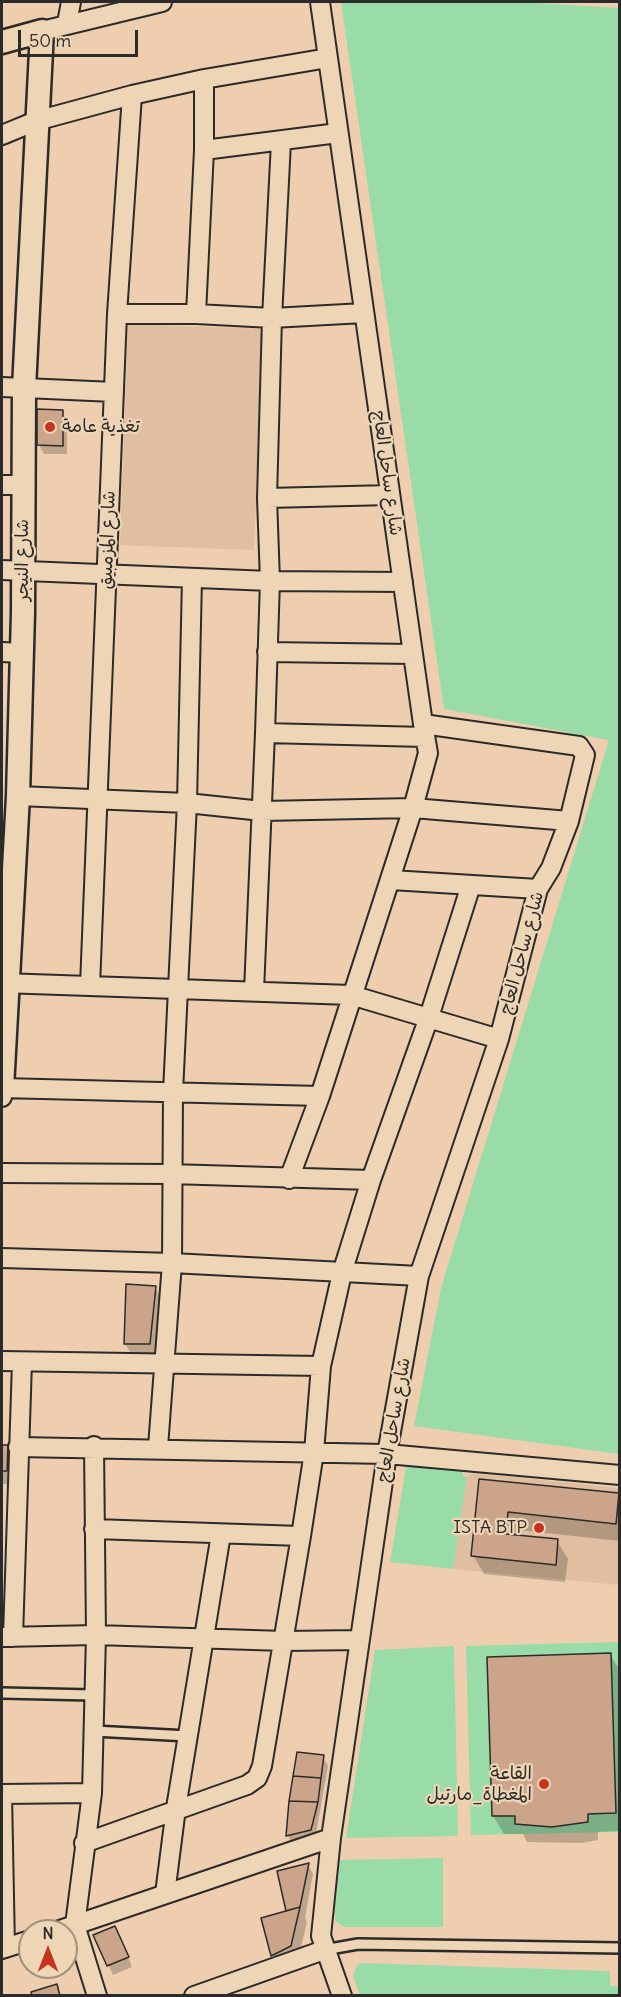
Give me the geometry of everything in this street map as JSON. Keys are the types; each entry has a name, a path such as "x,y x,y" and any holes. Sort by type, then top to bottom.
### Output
{"street":[{"path":"67,23 71,2"},
{"path":"2,42 67,23 162,2"},
{"name":"شارع ساحل العاج","path":"320,2 424,730 579,746 585,755 569,821 551,868 538,889 499,1039 419,1276 387,1454 331,1838 321,1936 324,1950 342,1995"},
{"name":"شارع النيجر","path":"2,1088 7,892 18,796 11,652 12,485 24,388 42,31"},
{"path":"2,135 36,121 132,95 204,78 328,58"},
{"path":"196,314 204,150 204,78"},
{"name":"شارع المزمبيق","path":"90,986 117,314 132,95"},
{"path":"204,150 338,133"},
{"path":"254,991 270,581 267,498 272,318 281,142"},
{"path":"117,314 196,314 272,318 364,314"},
{"path":"2,387 114,392"},
{"path":"267,498 390,495"},
{"path":"12,570 270,581 403,582"},
{"path":"158,1448 172,1263 170,1174 172,1092 187,803 192,578"},
{"path":"267,652 413,654"},
{"path":"265,733 424,730 428,753 391,880 351,995 320,1096 289,1179"},
{"path":"18,796 187,803 262,812 413,808 569,821"},
{"path":"391,880 538,889"},
{"path":"84,1843 176,1808 247,1785 257,1778 262,1766 314,1452 321,1366 342,1272 371,1180 429,1017 471,885"},
{"path":"4,983 176,987 351,995 499,1039"},
{"path":"2,1097 2,1088 320,1096"},
{"path":"2,1173 170,1174 371,1180"},
{"path":"2,1258 172,1263 419,1276"},
{"path":"2,1361 321,1366"},
{"path":"22,1362 7,1637 96,1635 284,1641 359,1640"},
{"path":"18,1447 94,1446 387,1454 620,1475"},
{"path":"76,1919 92,1792 96,1635 94,1446"},
{"path":"94,1529 301,1536"},
{"path":"165,1894 176,1808 221,1534"},
{"path":"18,1944 3,1949 2,1794 92,1792"},
{"path":"78,1924 331,1838"},
{"path":"78,1935 97,1995"},
{"path":"194,1995 324,1950"}],"lane":[{"path":"2,1694 93,1695"},
{"path":"94,1731 188,1736"},
{"path":"324,1950 358,1944 620,1948"}],"shaded area":[{"path":"128,324 262,329 254,550 120,545"},
{"name":"ISTA BTP","path":"473,1473 619,1488 619,1585 453,1569 467,1477"}],"green space":[{"path":"341,2 519,2 619,8 619,1454 414,1426 441,1288 609,740 444,709"},
{"path":"407,1462 463,1469 463,1476 467,1477 453,1569 390,1562"},
{"name":"القاعة المغطاة_مارتيل","path":"619,1642 619,1832 471,1835 466,1646"},
{"path":"454,1646 458,1836 346,1838 375,1650"},
{"path":"443,1858 443,1927 345,1927 336,1922 334,1912 340,1860"},
{"path":"362,1963 610,1971 610,1986 619,1986 619,1995 360,1995 353,1976 357,1965"}],"building":[{"name":"تغذية عامة","path":"37,409 63,410 63,446 37,445"},
{"path":"126,1284 156,1286 150,1344 124,1344"},
{"path":"2,1445 8,1445 7,1471 2,1471"},
{"path":"479,1479 619,1493 616,1524 508,1512 506,1534 558,1539 556,1565 471,1556"},
{"name":"القاعة المغطاة_مارتيل","path":"611,1653 616,1813 588,1814 588,1822 552,1827 515,1824 515,1816 492,1816 487,1657"},
{"path":"297,1752 324,1755 321,1778 293,1776"},
{"path":"293,1776 321,1778 318,1802 289,1801"},
{"path":"289,1801 318,1802 311,1830 286,1836"},
{"path":"309,1863 300,1907 286,1911 277,1871"},
{"path":"300,1907 291,1946 271,1956 261,1918"},
{"path":"115,1926 129,1957 107,1966 93,1935"},
{"path":"57,1984 60,1996 32,1996 31,1992"}],"place":[{"name":"تغذية عامة","path":"50,427"},
{"name":"ISTA BTP","path":"539,1528"},
{"name":"القاعة المغطاة_مارتيل","path":"544,1784"}]}
